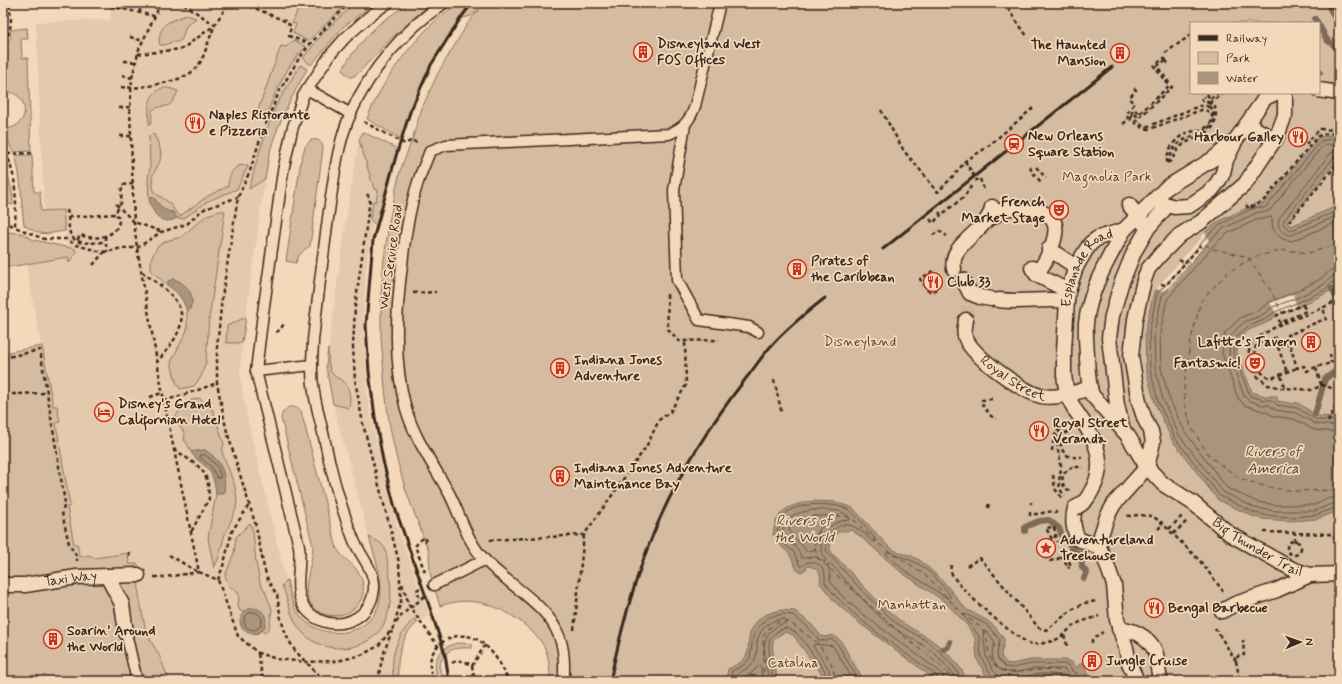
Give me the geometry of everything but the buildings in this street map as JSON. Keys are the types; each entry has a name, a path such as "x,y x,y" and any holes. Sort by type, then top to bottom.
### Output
{"street":[{"path":"1320,90 1339,93"},
{"name":"Esplanade Road","path":"1072,503 1084,503 1097,482 1099,466 1099,454 1096,442 1067,395 1064,375 1064,350 1068,296 1076,267 1091,243 1098,238 1124,230 1133,210 1154,200 1166,188 1213,159 1235,141 1265,98 1274,94"},
{"path":"1124,432 1118,405 1109,338 1112,316 1121,284 1134,252 1160,241 1180,235 1202,238 1245,184 1275,140 1286,116 1285,94"},
{"path":"1247,124 1275,140"},
{"path":"1154,200 1174,207 1189,206 1211,191 1223,173 1226,160 1235,141"},
{"path":"1137,681 1129,662 1119,629 1116,614 1114,585 1099,546 1105,522 1114,504 1147,468 1153,442 1151,431 1145,420 1139,402 1132,356 1135,319 1144,280 1160,241 1168,205"},
{"path":"954,268 953,265 958,249 976,232 991,211 993,217 1000,211 1010,208 1041,211 1047,214 1055,224 1056,234 1046,260 1035,270 1037,275 1068,296"},
{"path":"1133,210 1160,241"},
{"path":"1090,388 1086,322 1093,291 1099,276 1124,230"},
{"path":"1049,250 1076,267"},
{"path":"962,280 969,297 1016,302 1053,299 1068,296"},
{"name":"Royal Street","path":"966,320 964,334 970,347 982,360 1021,387 1041,396 1056,397 1090,388"},
{"name":"Big Thunder Trail","path":"1090,388 1092,396 1128,436 1147,468 1163,484 1193,503 1230,534 1282,564 1310,575 1339,574"},
{"path":"1072,503 1072,522 1074,532 1078,539 1099,546"},
{"path":"1222,611 1235,604 1277,590 1310,575"},
{"path":"107,576 120,597 126,633"},
{"name":"Taxi Way","path":"3,585 25,585 77,577 144,576"},
{"path":"1119,629 1128,629 1144,637 1152,644 1161,681"}],"lane":[{"path":"388,3 367,17 345,38 330,55 303,96 292,130 283,171 256,371 301,556 298,582 299,596 304,608 314,617 326,623 339,624 353,620 364,612 371,601 374,588 373,578 368,566 353,539 332,475 314,390 312,365 313,340 336,157 350,114 365,84 404,37 425,16 444,3"},
{"path":"430,151 446,145 669,134 685,125 691,117 720,3"},
{"path":"307,89 350,114"},
{"path":"685,125 674,190 677,280 699,320 749,327 758,332"},
{"name":"West Service Road","path":"430,151 420,176 410,212 404,243 399,293 397,355 400,382 406,410 415,432 450,497 472,544 484,560 543,611 553,624 559,636 562,650 564,681"},
{"path":"256,371 312,365"},
{"path":"434,585 484,560"},
{"path":"126,633 137,681"}],"path":[{"path":"3,41 6,39 11,21 12,10 8,3"},
{"path":"140,3 140,13"},
{"path":"161,3 143,41 132,78 130,107 134,222 137,248 162,393 199,572"},
{"path":"182,3 215,25"},
{"path":"121,87 131,88 152,86 180,79 196,70 215,25 229,3"},
{"path":"243,3 285,21 291,26 289,36 310,44"},
{"path":"325,681 295,651 286,635 281,619 277,595 268,580 264,568 256,526 226,428 217,383 217,348 229,247 238,198 250,171 263,130 279,92 310,44 349,3"},
{"path":"1004,3 1027,36"},
{"path":"110,6 154,16"},
{"path":"138,54 182,49 215,25"},
{"path":"1165,53 1190,36"},
{"path":"130,37 143,41"},
{"path":"1168,64 1164,58 1154,66 1169,86 1172,87 1139,118 1134,113 1131,116 1144,126 1148,126 1199,106 1207,106 1212,109"},
{"path":"124,61 136,62"},
{"path":"122,75 132,78"},
{"path":"1123,124 1128,120 1127,114 1134,104 1129,98 1136,90 1132,86"},
{"path":"1169,86 1139,114 1134,109 1130,114 1131,120 1143,128 1150,129 1201,110 1208,110 1212,115 1209,125 1203,129 1188,132 1172,145 1167,163 1173,160 1179,149 1195,138 1207,133 1214,126 1216,114 1215,107 1209,103 1203,102 1200,98"},
{"path":"1209,103 1210,99 1217,94"},
{"path":"1209,103 1222,94"},
{"path":"1168,157 1177,145 1186,138 1206,130 1211,126 1214,118 1212,109 1205,95"},
{"path":"1205,95 1210,99"},
{"path":"119,108 130,107"},
{"path":"881,110 904,151 938,192 958,171 965,161 986,148 1032,108"},
{"path":"350,114 405,144 412,140 430,151"},
{"path":"1290,143 1295,145 1305,145 1320,128 1339,131"},
{"path":"1245,203 1249,209 1264,200 1318,136 1329,133 1335,134 1339,138"},
{"path":"120,136 131,136"},
{"path":"3,139 14,178 16,201 15,226"},
{"path":"7,154 32,153"},
{"path":"965,161 982,184"},
{"path":"1289,222 1339,162"},
{"path":"1030,167 1032,172 1041,182"},
{"path":"1036,167 1046,178"},
{"path":"115,214 121,203 122,185 133,184"},
{"path":"930,219 933,223 964,197 972,185"},
{"path":"367,194 370,199 355,307 353,346 355,380 363,424 399,562 401,582 401,601 385,649 379,674 379,681"},
{"path":"3,223 5,222 44,239 66,239 76,245 105,251 122,248 137,248 161,232 187,224 202,210 238,198"},
{"path":"116,204 118,208 134,222 161,232"},
{"path":"67,210 70,233 74,239 84,243 105,242"},
{"path":"938,212 941,215"},
{"path":"69,217 115,214 119,217 118,225 113,232 105,236 86,238 81,235 77,240"},
{"path":"93,265 105,251 105,236"},
{"path":"1159,286 1167,284 1185,263 1202,238"},
{"path":"1160,241 1185,263"},
{"path":"141,271 171,294 180,307 182,319 178,334 157,362"},
{"path":"933,271 920,279 927,290 933,292 936,289"},
{"path":"399,293 436,292"},
{"path":"1321,385 1313,390 1268,385 1258,377 1252,366 1248,355 1250,342 1285,322 1306,312 1303,305 1277,315 1280,323 1285,322 1339,299"},
{"path":"1297,368 1287,335 1302,330 1314,322 1326,319 1322,307"},
{"path":"1260,336 1264,341"},
{"path":"1287,372 1275,338 1264,341 1257,346 1254,352 1258,368 1266,376 1272,378 1304,366 1307,370 1339,361"},
{"path":"562,650 574,636 584,535 646,447 659,420 670,412 683,391 686,385 685,341"},
{"path":"1278,346 1290,343"},
{"path":"3,358 40,350 65,503 62,513 69,544 77,557 77,564"},
{"path":"1330,354 1333,362"},
{"path":"1316,367 1321,385"},
{"path":"1281,376 1285,388"},
{"path":"774,380 782,414"},
{"path":"164,401 217,383"},
{"path":"1321,385 1339,391 1336,397 1335,407 1328,422"},
{"path":"12,394 46,393"},
{"path":"150,397 162,393"},
{"path":"992,399 982,400 982,403 991,416 996,420"},
{"path":"1052,451 1052,441 1057,430 1063,424"},
{"path":"1068,427 1064,427 1060,430 1057,436 1056,445 1060,458 1059,462 1061,465 1059,488 1072,503"},
{"path":"1072,432 1063,434 1060,439 1061,447 1066,455 1070,457 1084,457"},
{"path":"174,449 198,466 205,474 208,484 209,499 191,533"},
{"path":"1076,491 1071,492 1062,484 1063,474 1072,467 1084,466"},
{"path":"1053,475 1055,489 1060,496"},
{"path":"988,508 990,502"},
{"path":"250,505 232,531 218,580 238,636 258,653 277,659 306,662 337,661 364,654 378,646 400,617 420,600 434,585"},
{"path":"1030,512 1030,515 1054,512 1060,514"},
{"path":"1168,536 1183,514"},
{"path":"1123,518 1128,515 1152,516 1164,524 1200,561 1227,595"},
{"path":"1171,532 1189,519"},
{"path":"1158,529 1164,524"},
{"path":"1052,539 1046,528 1054,527 1057,542"},
{"path":"1278,532 1329,534 1333,536 1339,544"},
{"path":"1295,533 1295,542"},
{"path":"493,543 490,540 584,535"},
{"path":"1057,535 1047,542 1043,548 1044,556 1050,561 1058,559 1062,556"},
{"path":"425,573 415,546 424,537 426,542"},
{"path":"169,555 199,572 218,580"},
{"path":"967,566 980,558 1033,623 1039,628 1046,630 1073,609 1085,604 1102,600"},
{"path":"951,565 950,568 953,576 998,621 1023,640 1033,644 1048,642 1060,638 1073,626 1100,616"},
{"path":"144,576 165,577 199,572"},
{"path":"401,582 410,607 438,646"},
{"path":"420,600 417,590 422,585"},
{"path":"1211,623 1236,660 1240,681"},
{"path":"1064,635 1068,648"},
{"path":"434,681 430,673 429,665 434,651 448,638 460,636 474,637 485,645 494,654 508,681"},
{"path":"1236,660 1238,656 1244,655 1244,640"},
{"path":"473,681 474,677 472,666 485,645"},
{"path":"258,653 263,681"},
{"path":"452,663 464,661 472,666"}],"shaded area":[{"path":"110,3 376,3 343,27 307,69 289,101 274,139 270,150 265,179 242,343 240,375 248,421 284,572 296,610 313,627 324,632 340,633 360,628 376,612 381,598 381,586 333,404 326,366 346,220 359,140 374,189 378,190 370,219 373,222 367,260 363,316 367,395 378,450 397,526 429,615 410,629 405,638 401,647 398,665 399,681 169,681 161,659 146,632 139,596 138,575 129,564 128,553 95,558 89,555 80,557 77,544 74,544 67,507 70,506 56,423 57,406 53,406 26,265 68,257 63,210 44,211 36,22 111,21"}],"green space":[{"path":"301,3 317,3 326,7 329,3 335,3 337,7 340,3 347,4 308,41 293,33 296,24 292,23"},
{"path":"355,3 363,3 366,10 343,27 311,65 303,58 325,31"},
{"path":"409,3 432,3 398,32 361,71 350,77 343,71 344,66 352,54 375,28 382,21"},
{"name":"Disneyland","path":"464,3 1339,3 1339,681 550,681 549,661 544,647 527,627 508,613 486,604 475,602 463,601 440,606 430,573 429,552 405,488 396,456 389,422 381,336 381,294 390,217 400,171 422,108 438,73 468,23 480,9 471,16 460,19 431,65 410,112 401,139 367,119 380,91 398,63 431,25 450,10"},
{"path":"186,15 196,18 186,26 182,39 178,42 160,45 160,36 165,25"},
{"path":"27,28 28,39 21,39 22,58 28,58 31,151 13,152 3,129 13,127 19,123 23,117 24,109 23,102 19,97 12,93 3,92 3,47 11,38 10,30"},
{"path":"294,40 306,47 288,69 267,113 258,110 281,46 286,47"},
{"path":"300,65 307,69 287,108 274,138 265,179 249,189 259,153 275,107"},
{"path":"162,88 178,91 170,105 152,110 150,125 148,113 151,99 157,91"},
{"path":"363,132 398,149 376,226 370,219 373,201 376,201 378,190 374,189 359,140"},
{"path":"154,134 161,153 160,161 152,177 154,192 171,204 180,216 208,196 228,186 233,170 239,166 248,166 237,189 208,201 183,219 177,218 173,212 166,211 153,197 149,199 149,136"},
{"path":"311,140 319,141 323,148 310,246 301,253 296,263 286,261 301,160 305,147"},
{"path":"15,155 32,155 34,192 40,192 41,211 63,210 65,231 44,234 24,225 20,181"},
{"path":"3,160 11,188 13,205 3,202"},
{"path":"225,211 209,319 206,362 201,377 194,386 180,389 176,382 171,362 187,330 187,312 191,308 169,281 167,285 151,271 151,259 157,247 166,241 181,237 207,215"},
{"path":"3,232 21,233 34,240 75,249 76,252 69,263 68,257 3,268"},
{"path":"246,317 242,343 227,343 227,326"},
{"path":"42,346 53,406 57,406 60,422 56,423 70,506 67,507 74,544 77,544 80,557 89,555 95,558 128,553 129,564 138,564 139,596 146,632 161,659 169,681 3,681 3,353"},
{"path":"328,349 331,372 345,383 349,390 349,408 333,404 326,366"},
{"path":"199,398 212,409 215,416 224,444 222,452 235,486 237,500 236,509 224,537 219,557 214,568 208,538 216,494 224,493 222,468 212,455 205,450 191,452 184,440 185,434 180,427 176,416 186,402"},
{"path":"289,407 301,411 337,549 354,567 362,580 363,592 359,603 352,610 342,614 331,616 321,613 312,606 307,595 306,590 313,546 281,418 283,412"},
{"path":"250,523 253,531 260,583 272,609 269,628 265,633 262,631 264,628 265,616 259,610 247,609 244,612 240,611 238,606 239,595 234,588 230,588 225,576 234,553 236,537"},
{"path":"369,537 382,544 386,552 391,598 390,607 384,624 377,634 368,641 357,646 333,648 311,640 302,632 295,622 282,585 287,580 294,606 303,619 313,627 336,633 348,632 359,627 369,621 376,611 381,591 380,576"},
{"path":"414,619 418,622 403,641 399,657 399,681 394,681 393,663 396,647 403,632"},
{"path":"458,643 472,644 472,648 451,650 444,656 439,667 445,681 440,681 435,668 437,657 445,648"}],"water":[{"name":"Rivers of America","path":"1334,135 1339,141 1339,158 1287,223 1291,226 1339,205 1339,282 1333,286 1330,291 1303,305 1277,315 1266,323 1249,330 1239,340 1237,352 1252,392 1265,396 1277,396 1277,401 1295,404 1296,402 1318,416 1339,417 1339,513 1333,513 1317,519 1291,521 1262,519 1252,516 1218,500 1172,440 1155,403 1146,370 1145,332 1154,291 1163,283 1205,232 1219,221 1259,202 1263,204 1319,137"},
{"path":"153,197 166,211 173,212 177,218 166,221 158,217 150,204 149,199"},
{"path":"174,279 184,284 192,297 192,302 187,312 180,297 167,285 168,281"},
{"path":"205,450 216,459 222,469 224,474 224,494 216,494 210,471 191,452"},
{"name":"Rivers of the World","path":"813,501 835,502 853,508 888,546 899,553 910,555 921,561 943,581 966,609 988,621 996,628 1004,639 1001,653 1002,658 1006,663 1012,664 1031,660 1066,660 1072,662 1075,668 1083,662 1088,675 1079,678 1079,681 997,681 990,679 986,676 977,659 975,638 967,625 944,601 902,573 860,536 851,530 838,532 831,539 830,550 833,554 889,612 904,624 927,637 945,651 956,662 967,681 935,681 855,620 834,601 820,583 820,573 816,569 807,566 806,569 801,572 797,570 789,553 773,535 777,519 785,510 797,504"},
{"path":"253,608 262,612 266,621 262,630 253,634 244,630 240,621 244,612"},
{"path":"783,610 795,611 812,625 821,636 825,637 833,635 840,640 864,681 821,681 821,673 793,635 786,632 777,637 773,642 777,681 726,681 728,669 745,658 748,652 751,631 757,621 766,615"}],"pier":[{"path":"1205,232 1209,241 1170,289 1162,291 1156,289"},
{"path":"1293,294 1297,307 1277,315 1270,303"}],"waterway":[{"path":"1327,3 1339,26"},
{"path":"1320,27 1327,40 1335,46 1339,45"},
{"path":"1332,289 1339,303"},
{"path":"1315,414 1325,379 1337,370 1337,344"},
{"path":"1025,531 1025,527 1039,521 1049,520 1059,528 1062,536 1067,540 1072,549 1081,554 1082,567 1087,573 1084,578"},
{"path":"943,649 948,647 950,642"}],"ferry route":[{"path":"1339,244 1308,253 1285,250 1256,256 1228,272 1201,301 1190,343 1184,386 1185,404 1191,427 1210,457 1239,478 1267,487 1294,491 1339,490"},
{"path":"1205,245 1213,249 1248,257 1271,291 1282,313"},
{"path":"954,681 942,667 906,638 818,558 815,548 816,537 828,521 839,516 849,517 875,541 927,577 965,616 977,624 981,629 987,640 989,655 997,667 1009,672 1049,669 1056,670 1062,673 1070,681"},
{"path":"761,681 764,666 763,637 769,628 779,622 789,622 818,643 831,663 837,681"}],"tunnel":[{"path":"966,320 969,301"}],"railway":[{"path":"449,681 445,654 395,508 383,461 369,372 366,325 373,240 396,156 410,112 431,65 472,3"},
{"path":"883,249 1112,67"},
{"path":"610,681 625,619 644,558 653,534 675,487 716,419 768,350 790,327 825,298"}],"place":[{"name":"Disneyland West FOS Offices","path":"643,52"},
{"name":"The Haunted Mansion","path":"1120,53"},
{"name":"Naples Ristorante e Pizzeria","path":"195,123"},
{"name":"Harbour Galley","path":"1298,137"},
{"name":"New Orleans Square Station","path":"1014,144"},
{"name":"French Market Stage","path":"1059,210"},
{"name":"Pirates of the Caribbean","path":"797,269"},
{"name":"Club 33","path":"933,282"},
{"name":"Lafitte's Tavern","path":"1311,342"},
{"name":"Fantasmic!","path":"1255,363"},
{"name":"Indiana Jones Adventure","path":"560,368"},
{"name":"Disney's Grand Californian Hotel","path":"104,412"},
{"name":"Royal Street Veranda","path":"1039,431"},
{"name":"Indiana Jones Adventure Maintenance Bay","path":"560,476"},
{"name":"Adventureland Treehouse","path":"1046,548"},
{"name":"Bengal Barbecue","path":"1154,608"},
{"name":"Soarin' Around the World","path":"53,639"},
{"name":"Jungle Cruise","path":"1092,661"}],"park label":[{"name":"Magnolia Park","path":"1107,177"},
{"name":"Manhattan","path":"912,605"},
{"name":"Catalina","path":"793,663"}]}
